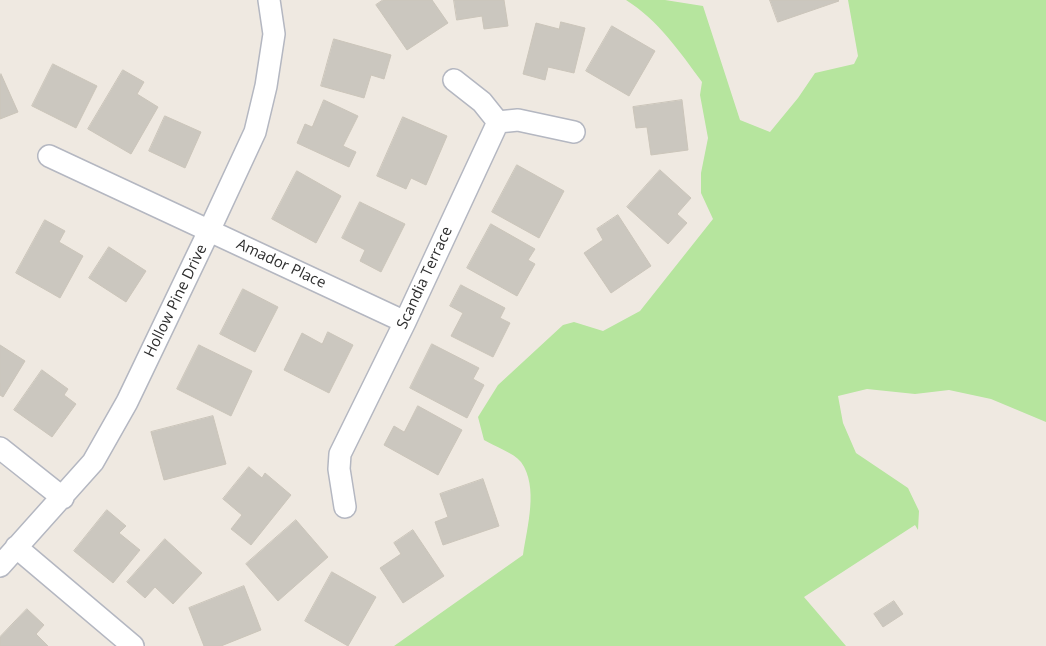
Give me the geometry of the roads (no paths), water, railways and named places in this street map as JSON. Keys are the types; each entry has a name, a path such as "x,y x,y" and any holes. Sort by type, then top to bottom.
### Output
{"street":[{"name":"Hollow Pine Drive","path":"0,566 63,498 93,462 127,402 209,230 254,132 266,86 274,34 269,0"},
{"path":"454,80 482,102 498,122 518,120 574,132"},
{"name":"Scandia Terrace","path":"345,506 339,470 340,454 405,322 498,122"},
{"name":"Amador Place","path":"49,156 405,322"},
{"path":"0,448 63,498"},
{"path":"16,547 132,646"}]}
